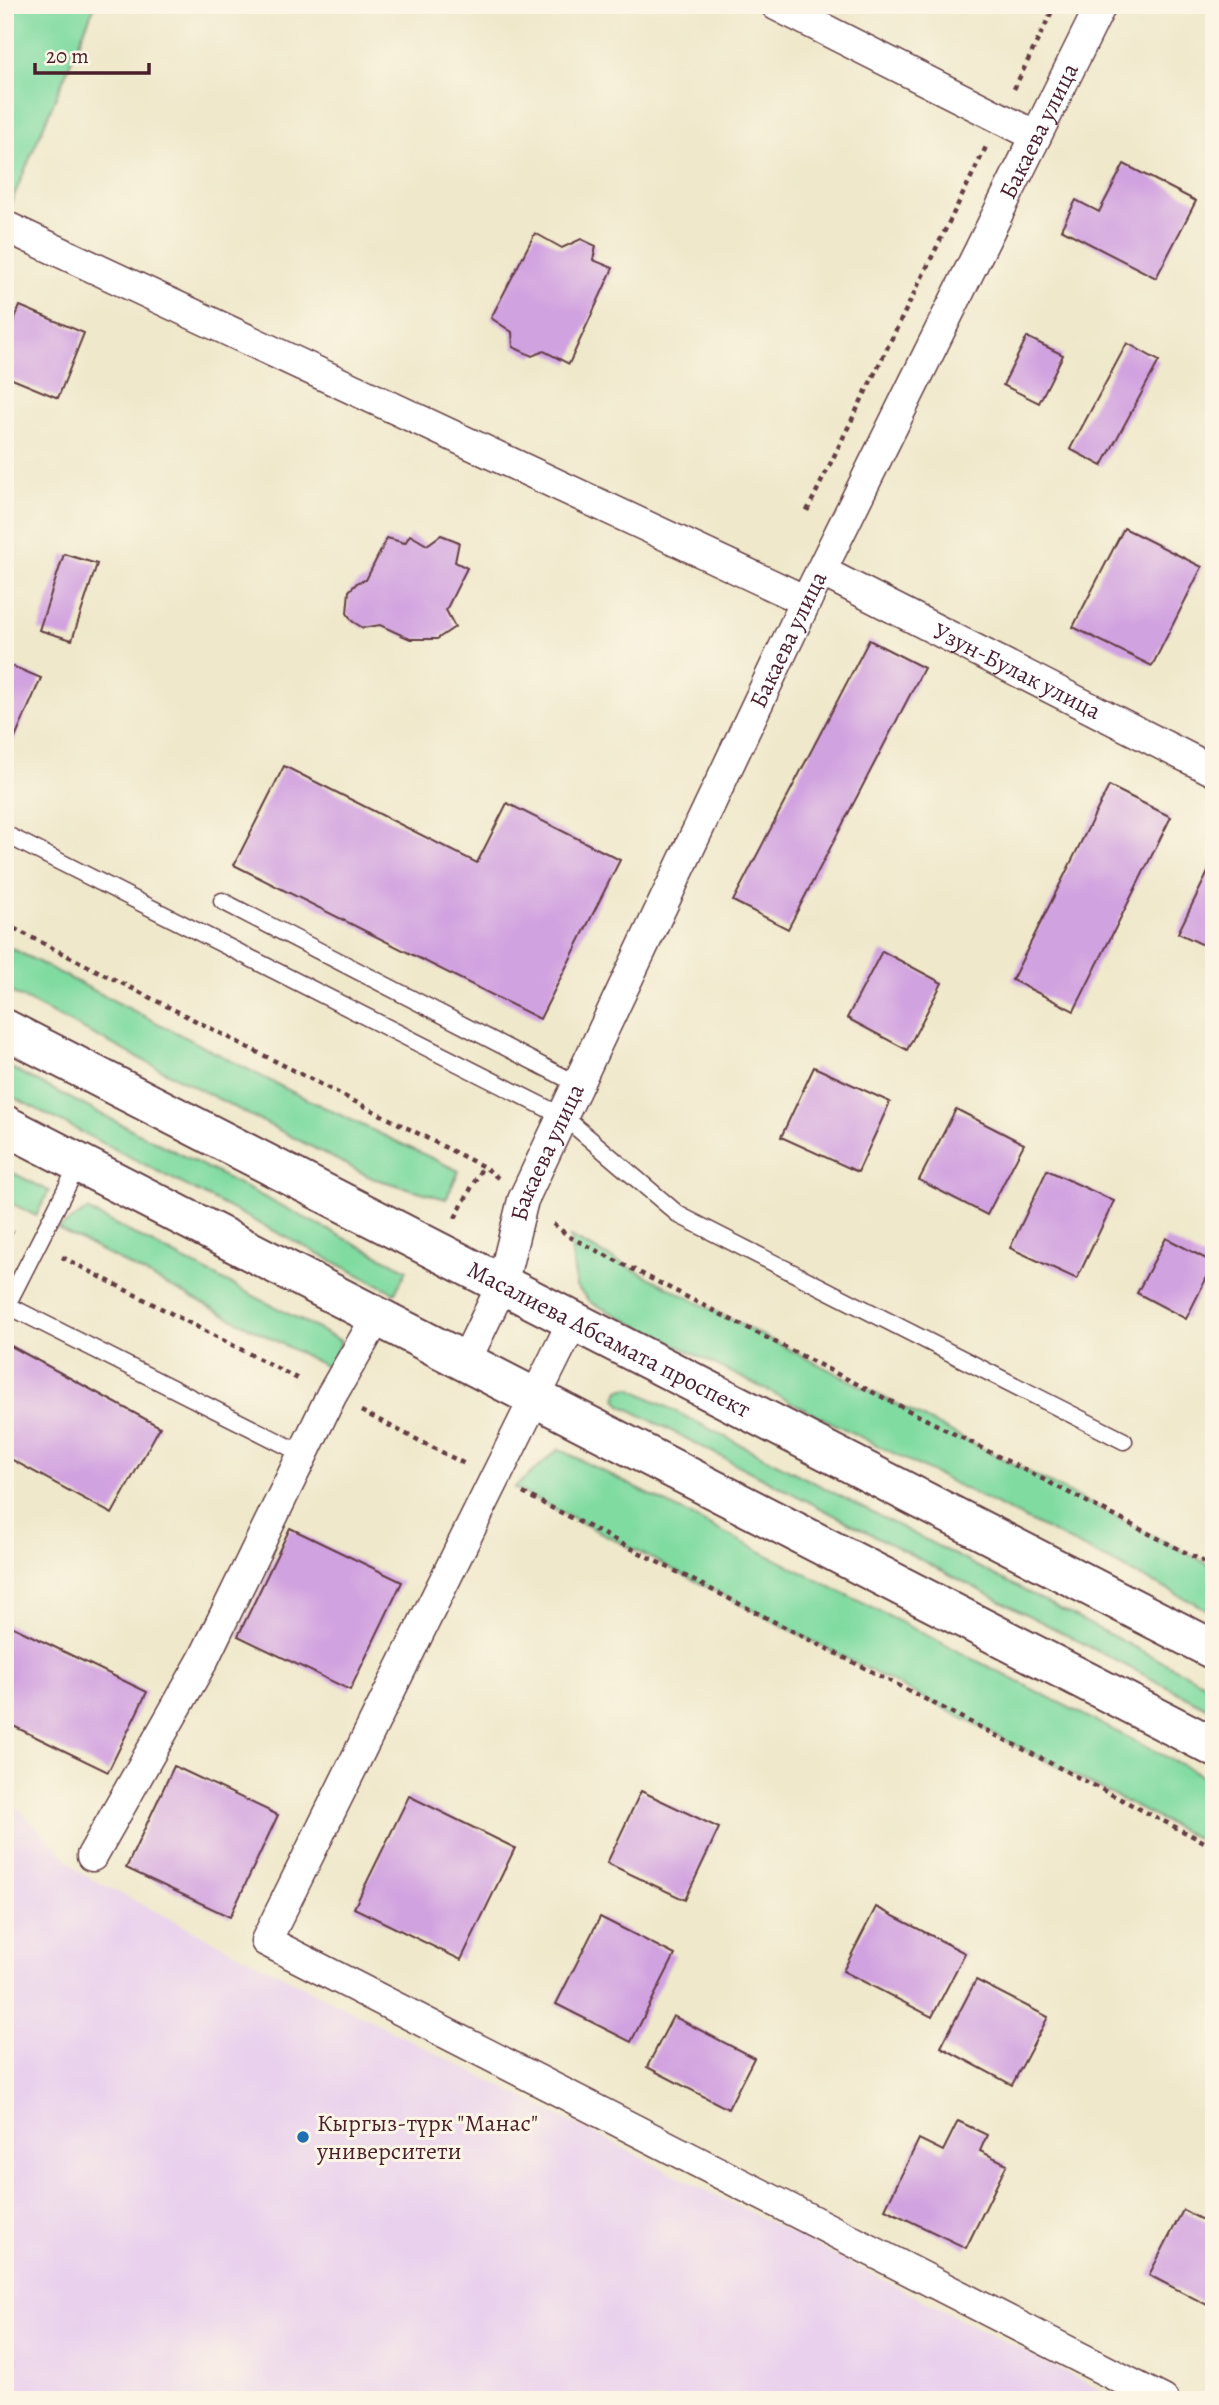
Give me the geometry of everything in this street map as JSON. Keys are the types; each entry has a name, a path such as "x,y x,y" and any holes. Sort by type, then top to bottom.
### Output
{"main road":[{"name":"Масалиева Абсамата проспект","path":"5,1028 1214,1650"},
{"path":"5,1125 1214,1747"}],"street":[{"path":"776,5 1036,136"},
{"name":"Бакаева улица","path":"465,1362 502,1285 523,1200 806,601 1101,5"},
{"path":"9,228 806,601"},
{"name":"Узун-Булак улица","path":"821,571 1214,771"},
{"path":"92,1856 202,1660 331,1396 377,1317"},
{"path":"573,1321 266,1941 1163,2400"}],"lane":[{"path":"5,834 564,1117 679,1215 1124,1441"},
{"path":"222,901 579,1085"},
{"path":"79,1163 6,1304 303,1454"}],"path":[{"path":"1009,99 1055,5"},
{"path":"807,511 986,146"},
{"path":"5,924 484,1167 452,1225"},
{"path":"5,1227 1214,1847"},
{"path":"561,1229 1214,1567"}],"shaded area":[{"name":"Кыргыз-түрк \"Манас\" университети","path":"5,1795 82,1874 1120,2400 5,2400"}],"green space":[{"path":"5,5 95,5 5,217"},
{"path":"5,945 296,1094 459,1171 446,1199 372,1178 5,989"},
{"path":"5,1065 407,1270 395,1293 5,1093"},
{"path":"5,1169 49,1191 36,1216 5,1200"},
{"path":"87,1210 341,1341 331,1369 58,1229"},
{"path":"570,1237 1214,1567 1214,1613 590,1302 576,1286"},
{"path":"630,1388 1214,1688 1214,1711 621,1405 616,1398 619,1390"},
{"path":"559,1449 1200,1774 1214,1786 1214,1847 514,1488"}],"building":[{"path":"1124,164 1196,201 1156,278 1061,229 1076,200 1099,212"},
{"path":"535,233 562,248 581,239 596,246 593,260 613,268 569,364 544,351 532,356 513,347 512,332 491,318"},
{"path":"20,306 84,333 58,398 5,376 5,342"},
{"path":"1027,337 1063,355 1039,403 1003,385"},
{"path":"1127,343 1159,361 1102,466 1070,449"},
{"path":"1124,528 1202,567 1152,666 1073,627"},
{"path":"410,535 427,545 441,535 459,542 455,562 467,568 446,610 455,627 437,639 410,639 380,625 363,628 352,621 347,613 349,591 358,582 366,580 387,538 405,543"},
{"path":"64,554 97,564 72,640 39,630"},
{"path":"869,640 924,668 788,929 733,901"},
{"path":"5,663 41,678 10,750 5,748"},
{"path":"284,766 477,863 507,803 620,860 540,1019 234,865"},
{"path":"1109,786 1171,817 1074,1011 1012,980"},
{"path":"1214,860 1214,950 1178,933"},
{"path":"882,951 942,983 907,1050 847,1018"},
{"path":"814,1067 890,1102 858,1172 781,1137"},
{"path":"956,1109 1024,1144 987,1215 919,1180"},
{"path":"1047,1170 1114,1201 1077,1279 1010,1248"},
{"path":"1166,1238 1214,1263 1186,1319 1137,1293"},
{"path":"11,1346 160,1427 112,1514 5,1456 5,1356"},
{"path":"290,1528 402,1582 350,1690 238,1636"},
{"path":"5,1623 147,1692 108,1772 5,1722"},
{"path":"174,1766 278,1815 230,1917 126,1868"},
{"path":"641,1791 719,1828 685,1900 607,1863"},
{"path":"409,1796 515,1848 461,1960 354,1908"},
{"path":"876,1907 965,1953 932,2017 843,1971"},
{"path":"600,1917 675,1955 631,2042 556,2004"},
{"path":"976,1980 1048,2017 1012,2085 941,2047"},
{"path":"673,2016 754,2058 728,2109 647,2067"},
{"path":"958,2121 987,2135 980,2151 1007,2164 966,2248 885,2209 919,2139 943,2151"},
{"path":"1183,2210 1214,2226 1214,2292 1207,2305 1149,2275"}],"place":[{"name":"Кыргыз-түрк \"Манас\" университети","path":"303,2137"}]}
